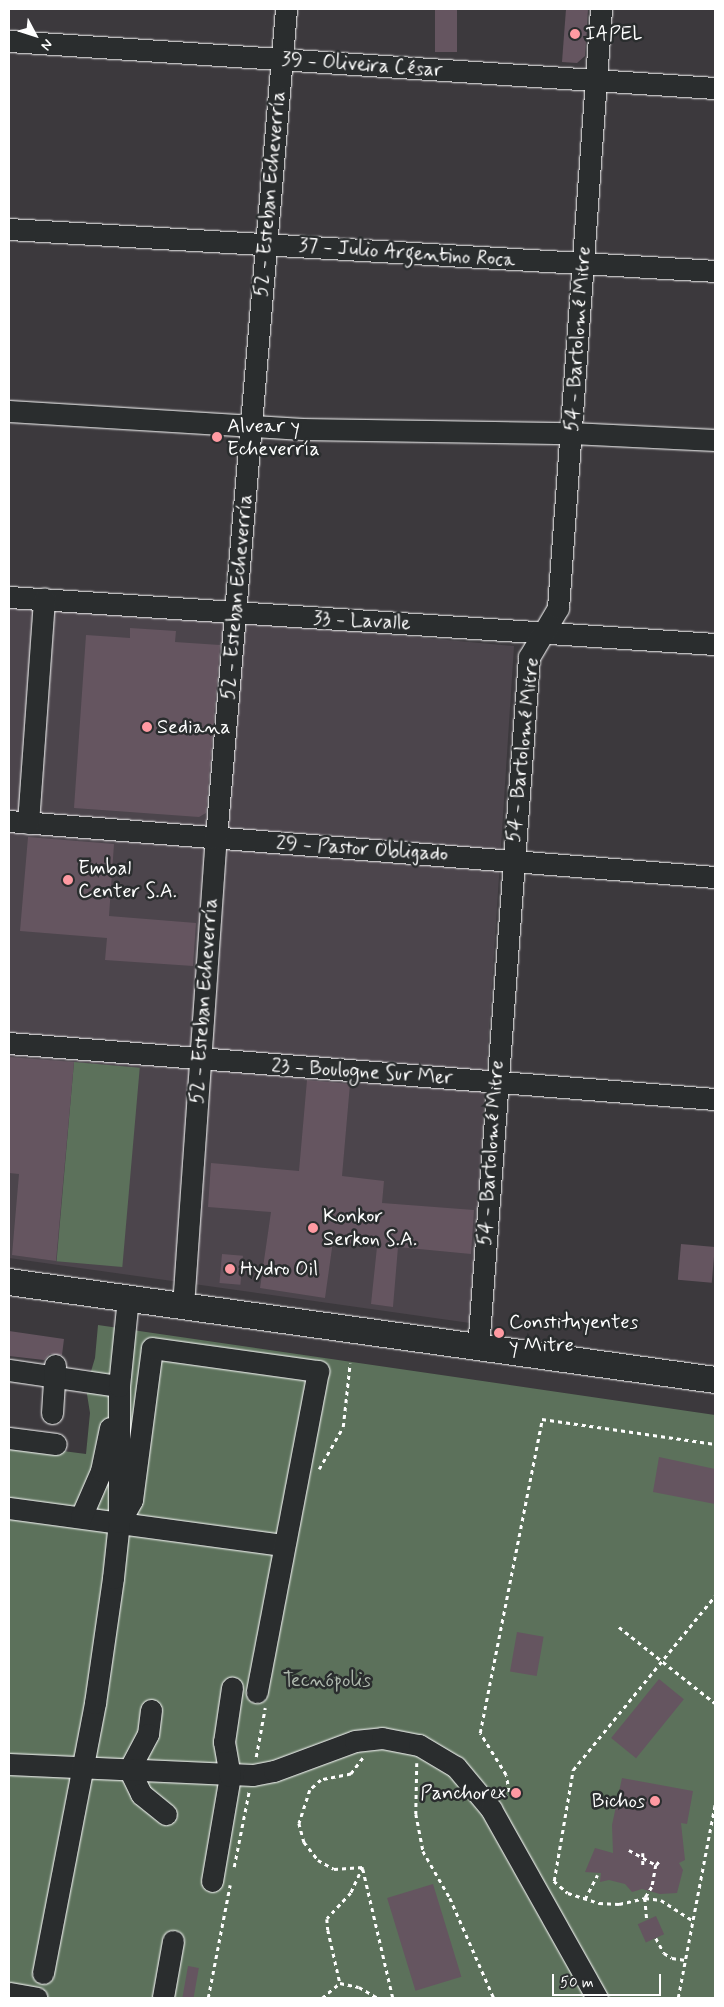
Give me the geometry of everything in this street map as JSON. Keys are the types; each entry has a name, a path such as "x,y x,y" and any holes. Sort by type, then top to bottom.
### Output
{"main road":[{"path":"9,1282 715,1380"}],"street":[{"name":"52 - Esteban Echeverría","path":"182,1306 216,838 286,9"},
{"name":"54 - Bartolomé Mitre","path":"478,1348 512,861 529,657 558,608 600,9"},
{"name":"39 - Oliveira César","path":"9,41 715,88"},
{"name":"37 - Julio Argentino Roca","path":"9,228 715,271"},
{"path":"9,411 252,426 571,433 715,440"},
{"name":"33 - Lavalle","path":"9,597 236,614 715,644"},
{"path":"19,822 44,599"},
{"name":"29 - Pastor Obligado","path":"19,822 715,876"},
{"name":"23 - Boulogne Sur Mer","path":"9,1043 715,1099"},
{"path":"81,1517 101,1471 119,1386 128,1298"},
{"path":"120,1522 132,1500 152,1348 318,1371 283,1545 257,1692"},
{"path":"9,1370 55,1369 119,1386"},
{"path":"52,1413 55,1369"},
{"path":"43,1973 101,1662 120,1522 119,1386"},
{"path":"9,1438 56,1444"},
{"path":"9,1508 283,1545"},
{"path":"212,1881 230,1776 224,1742 232,1688"},
{"path":"129,1769 148,1734 151,1710"},
{"path":"9,1764 83,1766 230,1776 274,1771 355,1742 382,1738 419,1744 456,1767 491,1809 597,1998"},
{"path":"129,1769 141,1794 166,1814"},
{"path":"163,1997 173,1941"},
{"path":"9,1993 37,1998"}],"path":[{"path":"491,1809 509,1792 506,1774 480,1733 542,1419 715,1444"},
{"path":"544,1901 554,1881 573,1770 715,1596"},
{"path":"619,1627 715,1703"},
{"path":"363,1867 334,1869 318,1860 304,1842 299,1823 310,1790 321,1780 351,1774 366,1754"},
{"path":"410,1756 418,1761 416,1814 423,1851 450,1898 494,1998"},
{"path":"678,1998 715,1804"},
{"path":"629,1850 642,1859 656,1865"},
{"path":"643,1853 643,1865"},
{"path":"647,1921 645,1898 652,1887 656,1865 660,1860"},
{"path":"340,1983 327,1919 351,1893 363,1867"},
{"path":"363,1867 393,1998"},
{"path":"585,1899 597,1875"},
{"path":"554,1881 568,1893 585,1899 619,1904 645,1898 671,1904 692,1920"},
{"path":"656,1938 664,1952 672,1958 686,1960"},
{"path":"322,1998 340,1983"},
{"path":"340,1983 359,1987 378,1998"}],"shaded area":[{"path":"9,600 514,646 470,1323 9,1258"}],"green space":[{"path":"74,1062 140,1068 122,1267 57,1261"},
{"name":"Tecnópolis","path":"98,1325 715,1415 715,1998 9,1998 9,1444 86,1454 90,1413 86,1388 95,1358"}],"building":[{"path":"435,9 457,9 457,52 435,52"},
{"name":"IAPEL","path":"566,9 588,9 585,56 577,63 562,62"},
{"name":"Sediana","path":"130,628 176,631 175,642 220,645 206,813 199,817 74,808 86,635 130,638"},
{"name":"Embal Center S.A.","path":"28,837 114,844 109,916 196,923 193,966 105,960 107,938 20,931"},
{"path":"9,1057 74,1062 56,1261 12,1255 19,1174 9,1173"},
{"path":"307,1080 350,1084 342,1176 384,1181 382,1203 474,1210 471,1254 398,1247 393,1307 371,1304 377,1247 333,1241 325,1298 260,1288 271,1212 208,1207 211,1163 299,1171"},
{"path":"681,1244 715,1247 712,1283 678,1280"},
{"name":"Hydro Oil","path":"222,1254 243,1256 240,1285 219,1283"},
{"path":"9,1331 64,1339 62,1355 50,1354 44,1360 9,1356"},
{"path":"659,1457 715,1469 715,1504 653,1492"},
{"path":"517,1632 544,1637 537,1676 510,1671"},
{"path":"659,1679 684,1699 636,1758 611,1738"},
{"path":"622,1778 693,1791 687,1824 681,1823 685,1860 679,1863 683,1870 677,1893 660,1894 642,1889 632,1892 625,1884 609,1880 600,1882 601,1873 585,1872 595,1848 613,1853 612,1825"},
{"path":"433,1884 461,1977 415,1991 387,1898"},
{"path":"656,1916 664,1934 646,1942 638,1924"},
{"path":"188,1966 199,1968 194,1998 182,1998"}],"place":[{"name":"IAPEL","path":"575,34"},
{"name":"Alvear y Echeverría","path":"217,437"},
{"name":"Sediana","path":"147,727"},
{"name":"Embal Center S.A.","path":"68,880"},
{"name":"Konkor Serkon S.A.","path":"313,1228"},
{"name":"Hydro Oil","path":"230,1269"},
{"name":"Constituyentes y Mitre","path":"499,1333"},
{"name":"Panchorex","path":"516,1793"},
{"name":"Bichos","path":"655,1801"}]}
